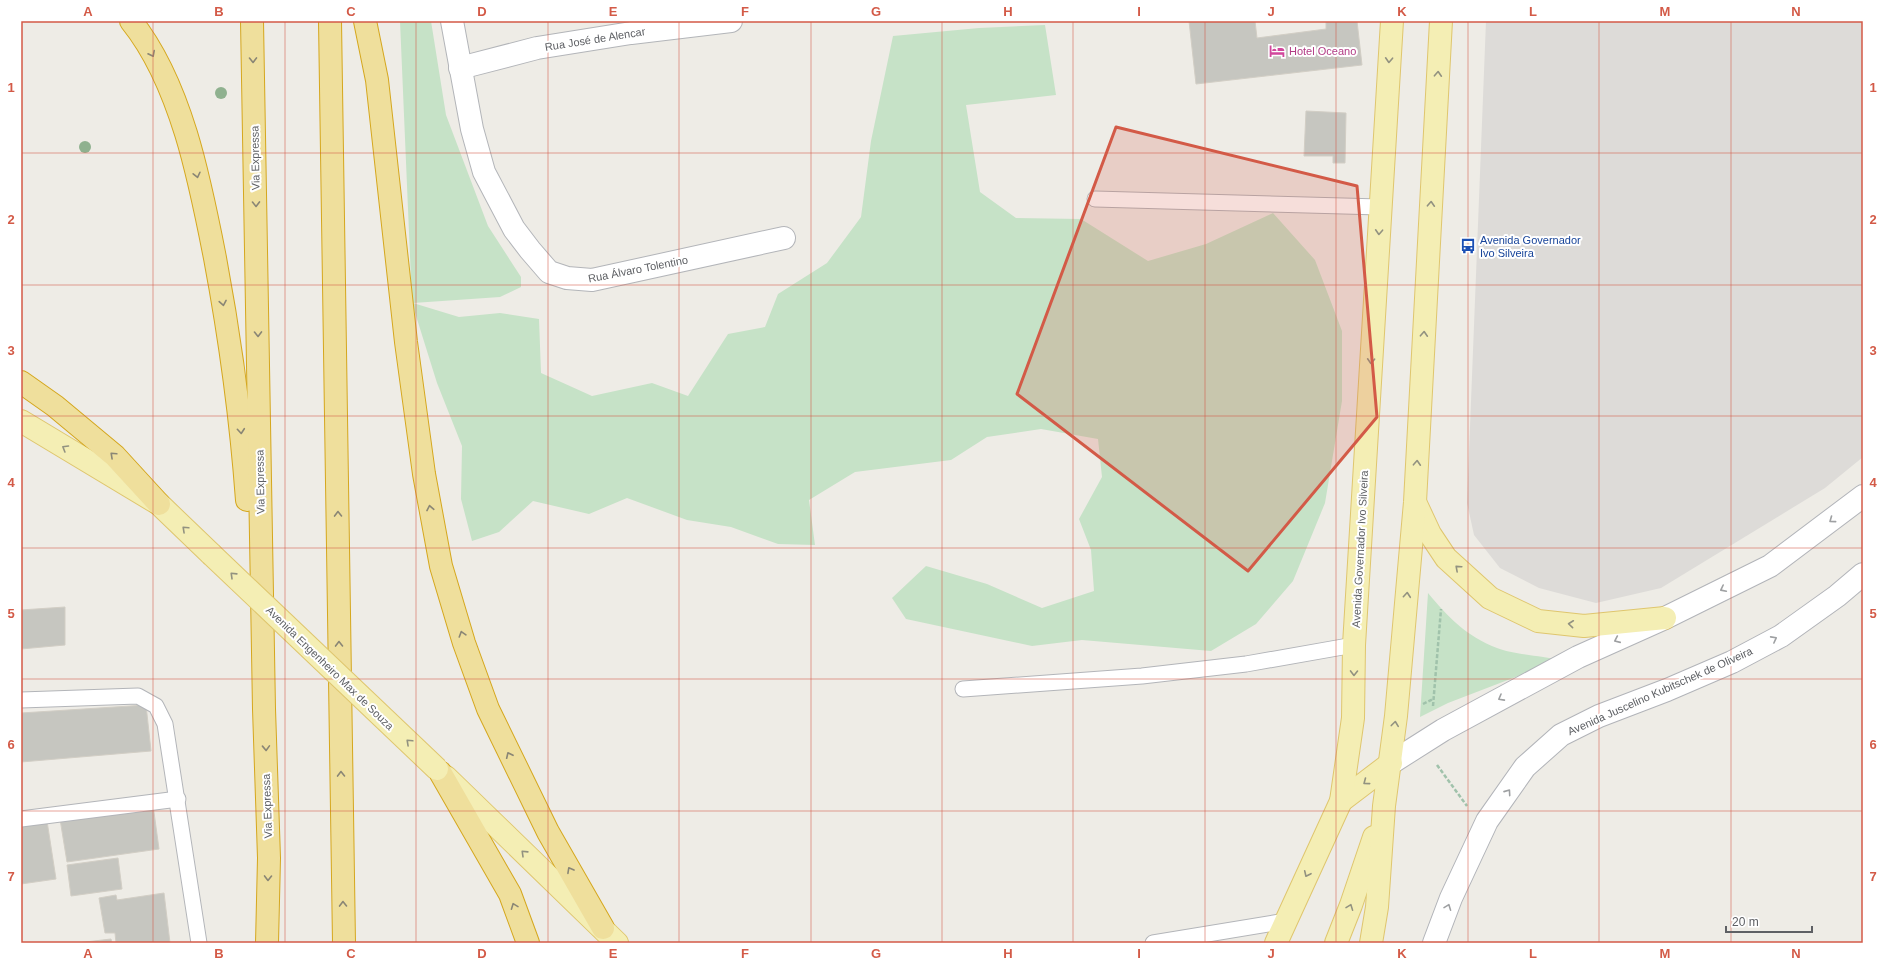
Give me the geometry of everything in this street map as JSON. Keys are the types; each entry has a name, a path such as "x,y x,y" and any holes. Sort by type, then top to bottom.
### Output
{"highway":[{"path":"131,21 144,37 171,94 182,123 195,167 208,220 229,336 240,416 264,709"},
{"name":"Via Expressa","path":"252,21 264,709 269,858 267,943"},
{"path":"330,21 344,943"},
{"path":"365,21 377,80 406,342 422,458 441,566 464,643 488,709 548,832 610,936"},
{"path":"21,382 55,406 115,456 158,504"},
{"path":"439,770 510,894 528,943"}],"main road":[{"name":"Rua Álvaro Tolentino","path":"452,21 472,129 484,172 514,229 549,272 567,278 592,280 784,238"},
{"name":"Rua José de Alencar","path":"460,68 537,48 631,33 731,21"},
{"name":"Avenida Governador Ivo Silveira","path":"1276,943 1340,801 1353,718 1354,645 1392,21"},
{"path":"1371,943 1377,907 1384,806 1391,763 1396,716 1415,502 1441,21"},
{"name":"Avenida Engenheiro Max de Souza","path":"21,421 158,504 439,770 610,936"},
{"path":"1340,801 1391,763 1443,730 1578,657 1665,618 1770,566 1863,496"},
{"path":"1415,502 1430,534 1446,558 1490,598 1538,621 1584,626 1665,618"},
{"name":"Avenida Juscelino Kubitschek de Oliveira","path":"1434,943 1451,898 1487,821 1525,767 1561,736 1599,716 1667,690 1732,662 1781,636 1837,596 1863,574"},
{"path":"1336,943 1351,905 1384,806"}],"lane":[{"path":"1095,199 1380,207"},
{"path":"963,689 1142,676 1246,664 1354,645"},
{"path":"21,700 138,696 156,706 165,724 178,799 199,943"},
{"path":"21,819 178,799"},
{"path":"1153,943 1286,921"}],"path":[{"path":"1432,711 1441,609"},
{"path":"1421,705 1433,699"},
{"path":"1433,759 1468,808"}],"highlighted area":[{"path":"1116,127 1357,186 1377,417 1248,571 1017,394"}],"shaded area":[{"path":"1486,21 1863,21 1863,457 1825,488 1661,588 1596,603 1539,588 1500,568 1474,535 1467,503"}],"green space":[{"path":"400,21 431,21 446,115 488,226 521,277 521,287 500,297 413,303 459,317 500,313 539,319 541,373 592,396 652,383 688,396 728,334 765,327 778,294 827,263 861,217 871,141 893,36 979,28 1045,25 1056,95 966,105 980,192 1016,218 1081,219 1148,261 1206,244 1273,213 1315,260 1342,331 1342,401 1325,503 1293,581 1256,624 1211,651 1082,640 1032,646 906,619 892,598 926,566 987,584 1042,608 1094,591 1091,550 1079,519 1102,477 1098,439 1041,429 987,437 951,460 855,472 809,500 815,545 778,544 731,527 687,520 627,498 589,514 533,501 499,532 472,541 461,499 462,446 437,383 412,303"},
{"path":"1428,593 1450,618 1476,638 1497,648 1511,652 1560,660 1448,703 1420,717"}],"building":[{"name":"Hotel Oceano","path":"1189,21 1255,21 1257,38 1326,29 1326,21 1357,21 1362,65 1196,84"},
{"path":"1306,111 1346,113 1345,163 1333,163 1333,156 1304,156"},
{"path":"65,607 65,645 21,649 21,610"},
{"path":"146,705 151,751 21,762 21,713"},
{"path":"153,805 159,849 67,862 60,819"},
{"path":"47,821 56,879 21,884 21,826"},
{"path":"118,858 122,889 71,896 67,865"},
{"path":"164,893 170,943 116,943 115,933 105,933 99,898 116,895 117,900"},
{"path":"111,939 112,943 77,943"}],"place":[{"name":"Hotel Oceano","path":"1277,51"},
{"name":"Avenida Governador Ivo Silveira","path":"1468,246"}]}
